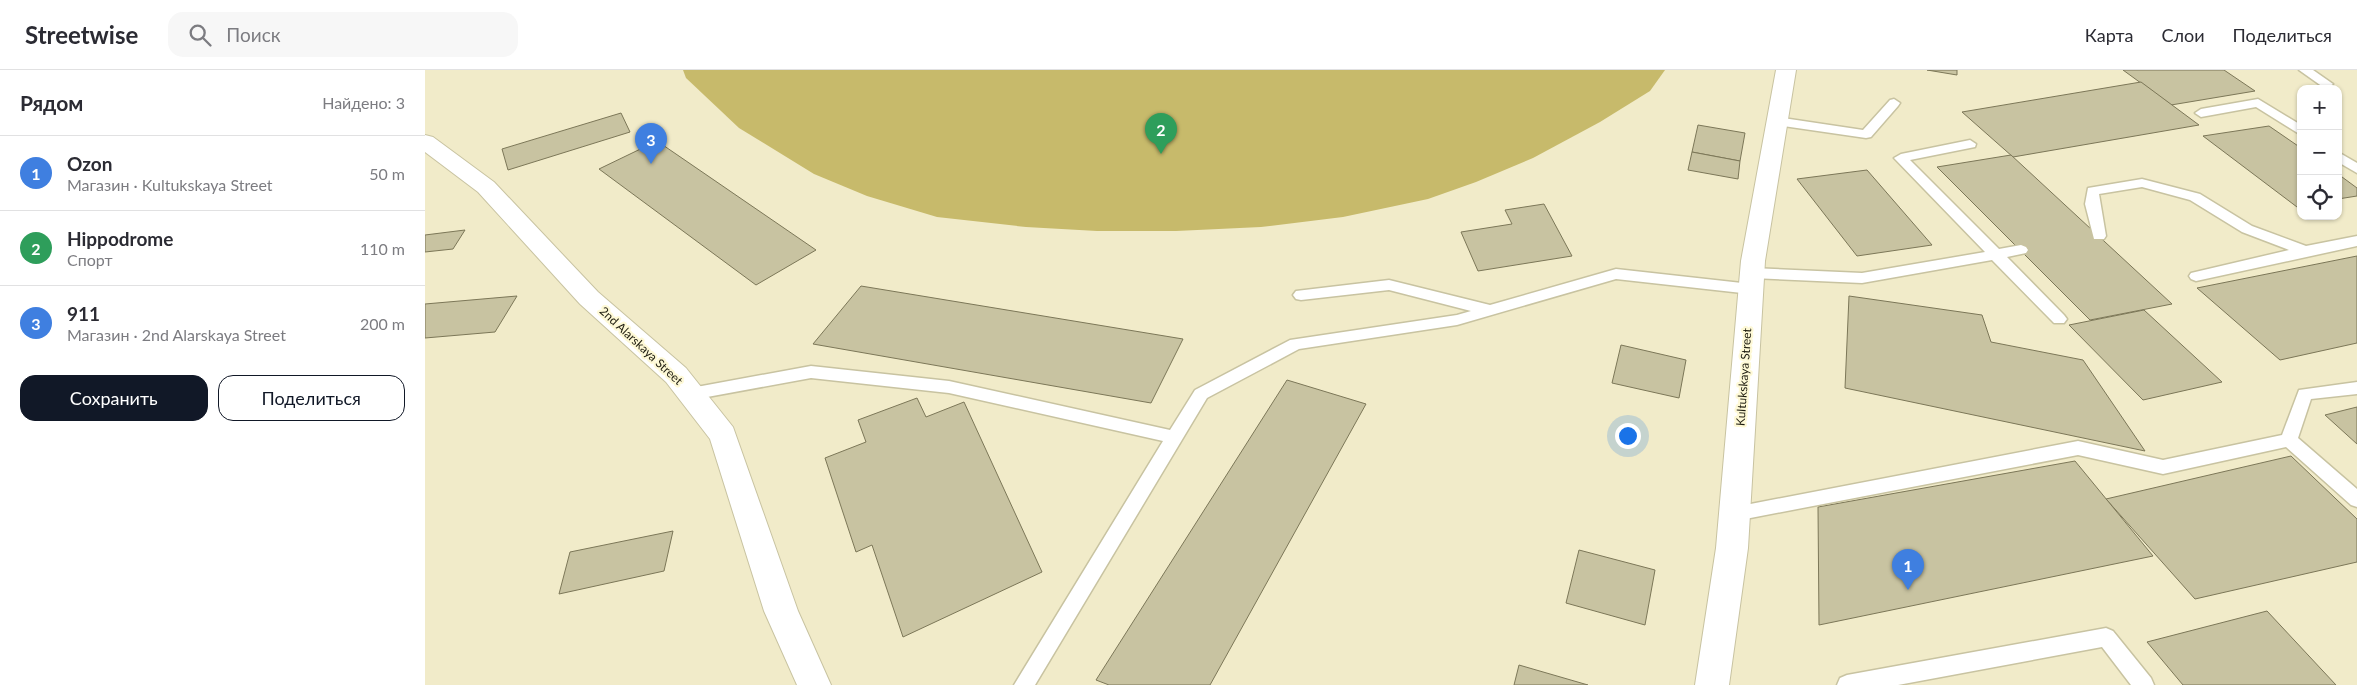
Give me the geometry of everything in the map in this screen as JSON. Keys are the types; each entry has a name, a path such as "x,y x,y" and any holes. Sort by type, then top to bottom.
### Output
{"street":[{"name":"Kultukskaya Street","path":"1712,685 1735,514 1751,281 1786,70"},
{"name":"2nd Alarskaya Street","path":"425,142 486,187 589,298 676,375 723,435 781,611 814,685"}],"lane":[{"path":"2305,70 2327,84"},
{"path":"1777,121 1866,134 1895,103"},
{"path":"2201,113 2258,103 2299,130"},
{"path":"1970,144 1901,158 2059,319"},
{"path":"2342,159 2357,169"},
{"path":"2099,236 2099,225 2091,203 2093,191 2142,183 2195,197 2247,229 2305,251"},
{"path":"2196,276 2357,241"},
{"path":"1023,685 1201,394 1296,344 1457,320 1616,274 1751,281 1862,278 2021,250"},
{"path":"1301,295 1389,286 1491,310"},
{"path":"691,394 811,372 949,387 1174,437"},
{"path":"2289,440 2305,394 2357,388"},
{"path":"1735,514 2078,448 2163,467 2289,440"},
{"path":"2289,440 2357,500"},
{"path":"1847,685 2106,637 2144,685"}],"shaded area":[{"path":"683,70 1665,70 1650,91 1600,122 1533,158 1476,182 1428,199 1343,217 1261,227 1176,231 1097,231 1026,227 937,217 867,196 814,174 739,128 686,78"}],"building":[{"path":"1927,70 1957,70 1957,75"},
{"path":"2123,70 2224,70 2255,91 2171,105"},
{"path":"2141,82 2199,125 2013,157 1962,112"},
{"path":"621,113 630,132 508,170 502,149"},
{"path":"1698,125 1745,133 1740,161 1692,152"},
{"path":"2269,126 2297,145 2297,207 2203,136"},
{"path":"657,141 816,250 756,285 599,169"},
{"path":"1692,152 1740,161 1738,179 1688,170"},
{"path":"2011,155 2172,304 2090,320 1937,167"},
{"path":"1867,170 1932,245 1857,256 1797,179"},
{"path":"2342,177 2357,188 2357,196 2342,198"},
{"path":"1544,204 1572,256 1478,271 1461,232 1512,224 1505,210"},
{"path":"465,230 453,249 425,252 425,235"},
{"path":"2357,256 2357,343 2280,360 2197,288"},
{"path":"861,286 1183,339 1151,403 813,344"},
{"path":"517,296 495,332 425,338 425,304"},
{"path":"1849,296 1982,315 1991,342 2083,360 2145,451 1845,388"},
{"path":"2144,310 2222,382 2143,400 2069,325"},
{"path":"1621,345 1686,360 1679,398 1612,383"},
{"path":"1287,380 1366,404 1210,685 1109,685 1096,680"},
{"path":"917,398 926,417 964,402 1042,572 903,637 872,545 856,552 825,458 866,442 858,420"},
{"path":"2357,407 2357,444 2325,415"},
{"path":"2291,456 2357,519 2357,562 2195,599 2106,499"},
{"path":"2075,461 2153,556 1819,625 1818,507"},
{"path":"673,531 664,571 559,594 570,552"},
{"path":"1579,550 1655,570 1645,625 1566,603"},
{"path":"2267,611 2336,685 2183,685 2147,642"},
{"path":"1519,665 1588,685 1514,685"}],"place":[{"name":"Hippodrome","path":"1161,154"},
{"name":"911","path":"651,164"},
{"name":"Ozon","path":"1908,590"}]}
